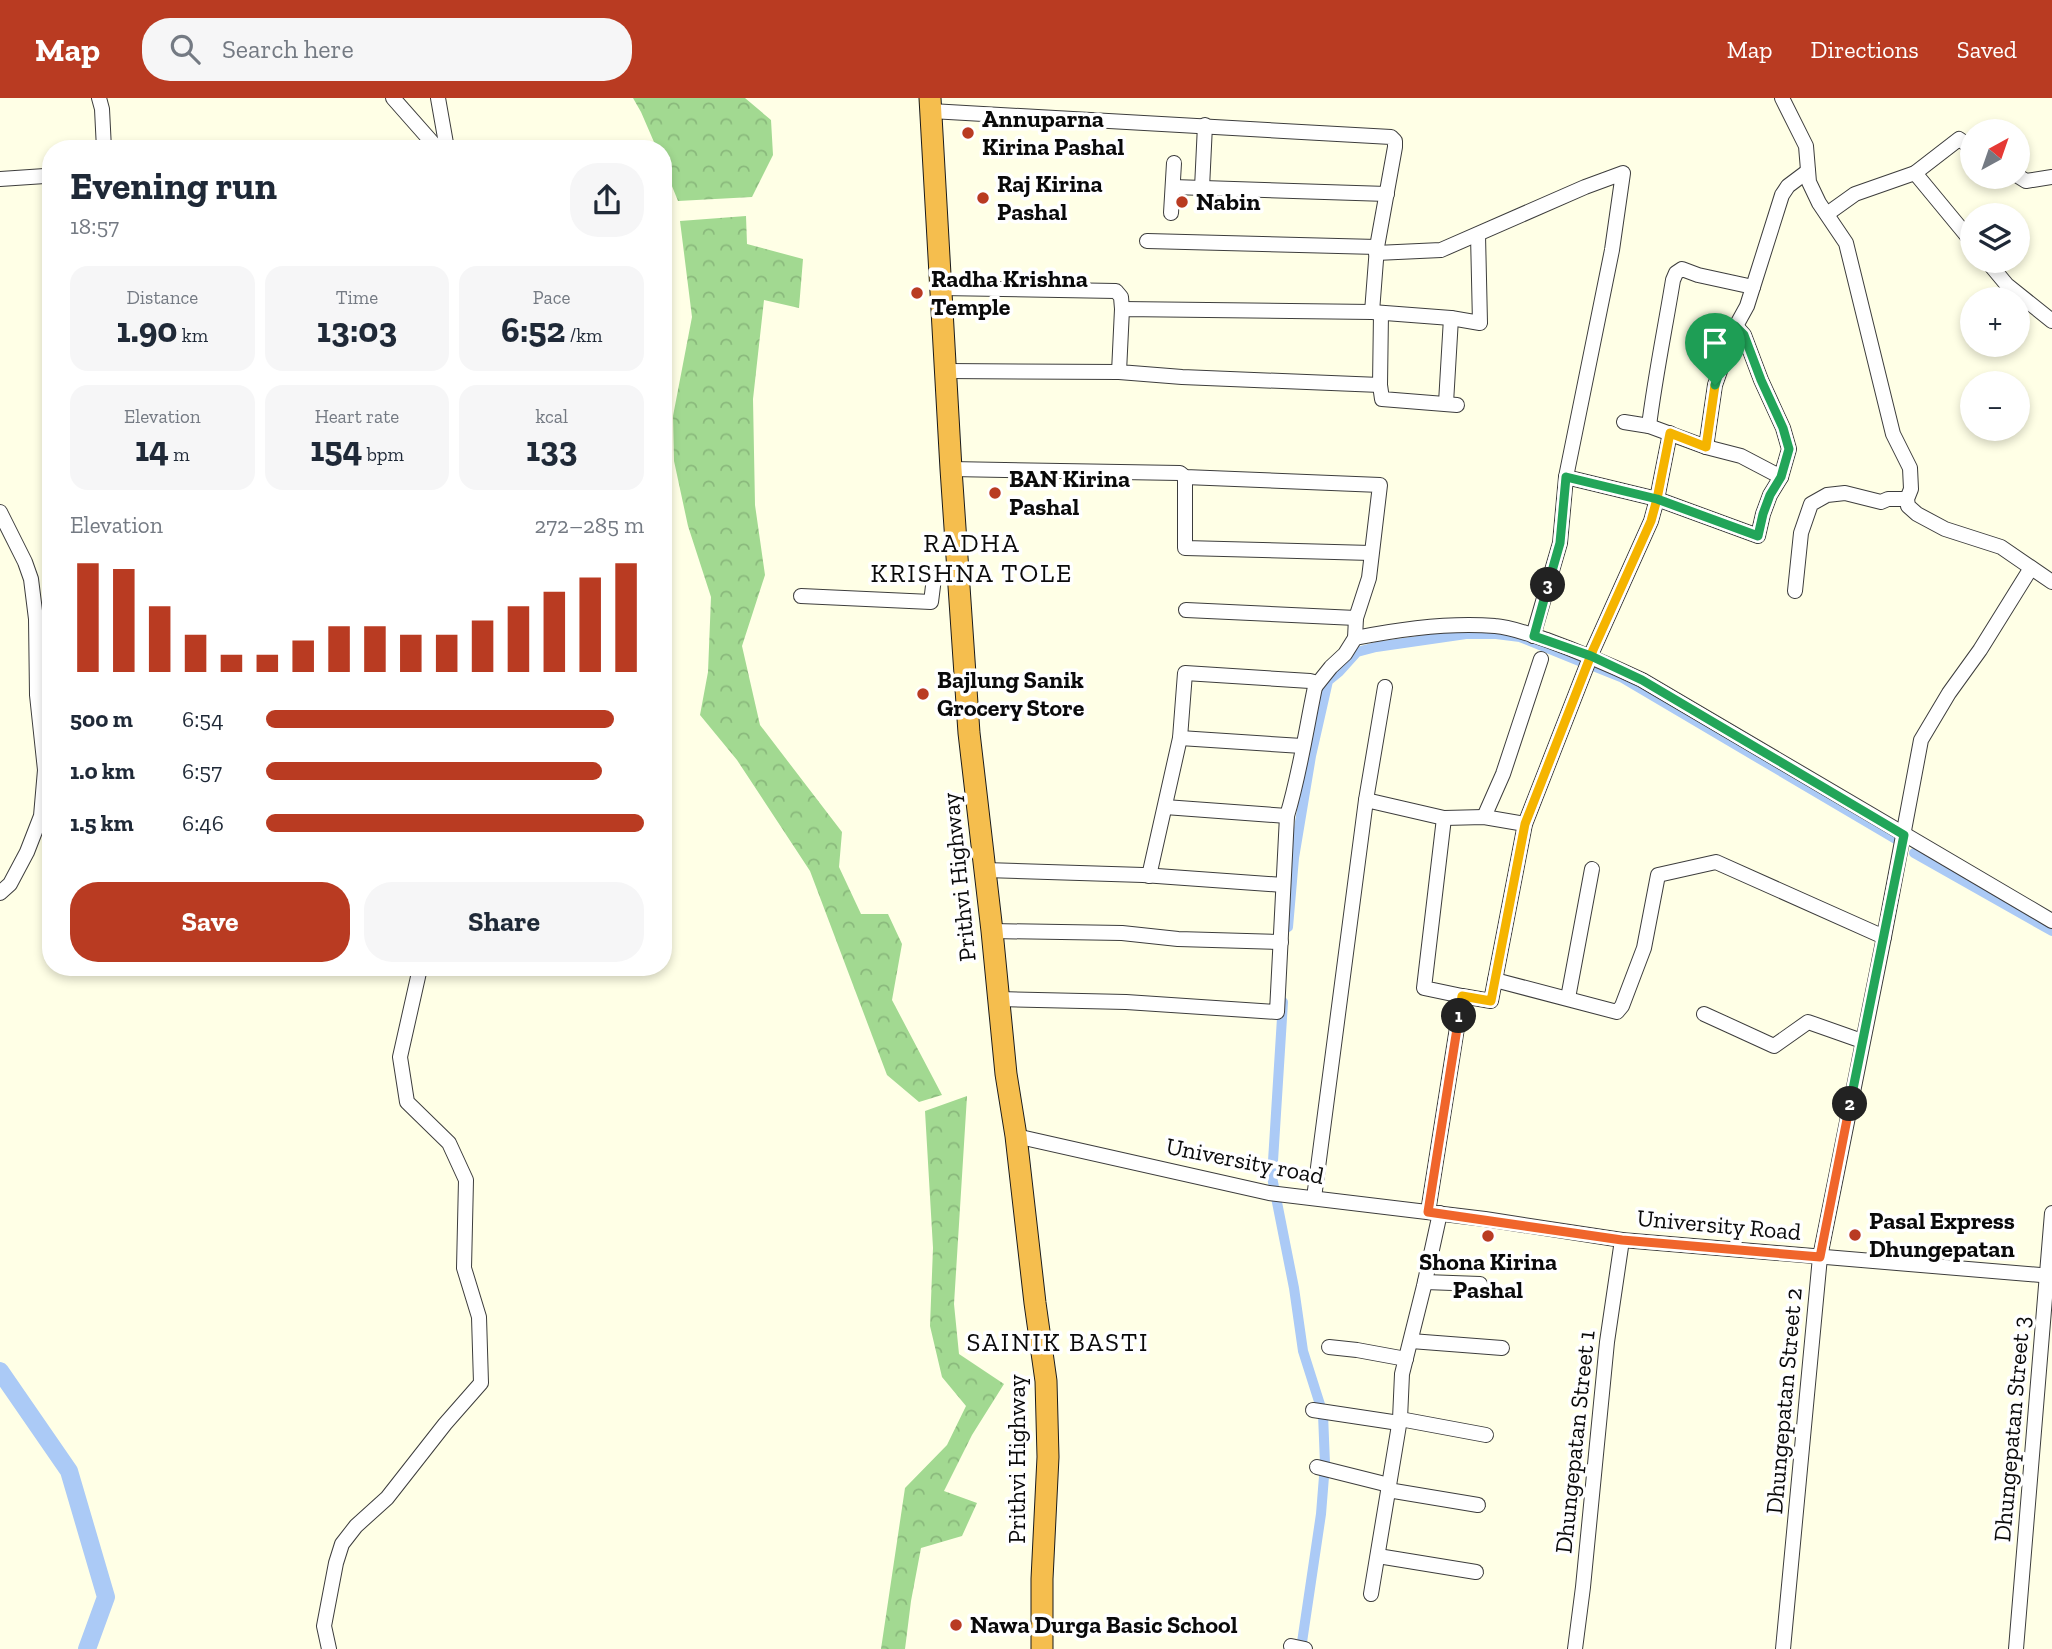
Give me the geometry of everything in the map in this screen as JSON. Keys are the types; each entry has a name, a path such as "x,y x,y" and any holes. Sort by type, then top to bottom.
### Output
{"highway":[{"name":"Prithvi Highway","path":"939,105 940,288 969,733 1006,1074 1046,1381 1048,1457 1042,1579 1042,1649"}],"street":[{"path":"99,98 104,140"},
{"path":"393,98 430,140"},
{"path":"438,98 445,140"},
{"path":"1782,98 1806,146 1810,182 1824,210 1846,243 1893,434 1910,468 1911,489 1907,499 1908,506 1945,529 2001,547 2052,582"},
{"path":"939,105 1387,136 1395,141 1395,147 1376,250 1376,313 1382,399 1451,404 1451,318"},
{"path":"1202,188 1205,125"},
{"path":"1824,210 1855,194 1915,173 1960,140"},
{"path":"1171,213 1174,163"},
{"path":"1706,447 1715,385 1735,326 1747,306 1783,195 1788,186 1808,171"},
{"path":"1147,241 1435,251 1623,173 1612,250 1566,477 1560,543 1534,636"},
{"path":"1915,173 1960,227"},
{"path":"0,178 42,176"},
{"path":"2030,180 2052,177"},
{"path":"1173,187 1387,194"},
{"path":"1122,309 1376,313 1451,318 1480,323 1478,235"},
{"path":"1649,426 1654,381 1676,273 1682,269 1753,287"},
{"path":"1997,273 2007,285 2052,321"},
{"path":"940,288 1116,290 1121,297 1122,309 1119,372"},
{"path":"1566,477 1657,499 1758,536 1763,514 1781,477 1789,449 1783,428 1744,335 1735,326"},
{"path":"946,371 1119,372 1380,385"},
{"path":"1624,422 1649,426 1706,447 1741,456 1781,477"},
{"path":"1444,818 1424,988 1491,1001 1525,824 1591,656 1651,521 1670,433"},
{"path":"951,468 1180,473 1185,477 1380,485 1369,578 1356,618 1355,638 1345,654 1315,687 1296,786 1287,816 1277,1012 1126,1002 999,999"},
{"path":"1185,477 1185,548 1371,554"},
{"path":"1795,591 1801,533 1811,504 1827,495 1845,493 1881,502 1888,499 1907,499"},
{"path":"0,512 31,579 36,619 37,695 42,749"},
{"name":"Dhungepatan Street 2","path":"1783,1649 1820,1257 1922,740 1949,693 1980,650 2031,568"},
{"path":"801,596 931,602 934,578 958,573"},
{"path":"1186,610 1356,618"},
{"path":"1355,638 1451,625 1497,626 1591,656 1642,680 2052,921"},
{"path":"1484,817 1503,774 1541,659"},
{"path":"1149,876 1180,738 1185,673 1310,681 1314,682 1315,687"},
{"path":"1314,1198 1366,800 1385,687"},
{"path":"1180,738 1302,746"},
{"path":"1366,800 1444,818 1484,817 1525,824"},
{"path":"0,893 10,884 27,852 41,816 42,801"},
{"path":"1165,807 1287,816"},
{"path":"1495,979 1617,1013 1644,948 1658,875 1716,862 1884,937"},
{"path":"1568,998 1592,869"},
{"path":"985,870 1149,876 1283,885"},
{"path":"992,931 1122,933 1178,940 1281,942"},
{"path":"329,1649 324,1626 342,1544 356,1526 387,1498 481,1382 479,1317 464,1268 466,1180 449,1143 407,1102 401,1068 400,1057 418,976"},
{"path":"1371,1594 1400,1421 1402,1374 1425,1282 1462,996"},
{"path":"1704,1014 1774,1046 1808,1022 1862,1041"},
{"name":"University road","path":"1016,1136 1269,1193 1475,1218"},
{"name":"Dhungepatan Street 3","path":"2016,1649 2050,1276 2052,1213"},
{"name":"University Road","path":"1475,1218 1622,1240 2050,1276"},
{"name":"Dhungepatan Street 1","path":"1575,1649 1607,1342 1622,1240"},
{"path":"1425,1282 1480,1284"},
{"path":"1411,1341 1502,1348"},
{"path":"1329,1348 1406,1359"},
{"path":"1313,1410 1486,1435"},
{"path":"1317,1467 1389,1487 1478,1505"},
{"path":"1378,1556 1476,1572"}],"green space":[{"path":"633,98 745,98 771,120 773,155 752,197 678,201 672,186 672,140 653,140"},
{"path":"746,216 747,244 803,259 799,308 764,300 753,399 755,505 765,575 742,646 760,725 842,832 839,867 861,914 888,914 902,944 892,1000 942,1095 919,1102 887,1075 810,871 737,760 700,715 708,672 711,597 688,526 674,461 673,416 692,317 680,221"},
{"path":"967,1096 954,1304 959,1354 1004,1384 972,1435 944,1491 977,1503 962,1536 921,1548 905,1649 881,1649 905,1488 947,1445 966,1406 942,1377 930,1326 933,1248 925,1111"}],"waterway":[{"path":"1288,927 1294,858 1311,756 1328,681 1357,652 1466,634 1496,634 1520,637 1582,662"},
{"path":"1591,665 1621,677 1899,841"},
{"path":"1914,853 2052,931"},
{"path":"1283,1002 1272,1177 1294,1288 1303,1351 1323,1414 1325,1464 1321,1514 1301,1649"},
{"path":"0,1371 69,1471 106,1597 87,1649"}],"place":[{"name":"Annuparna Kirina Pashal","path":"968,133"},
{"name":"Raj Kirina Pashal","path":"983,198"},
{"name":"Nabin","path":"1182,202"},
{"name":"Radha Krishna Temple","path":"917,293"},
{"name":"BAN Kirina Pashal","path":"995,493"},
{"name":"Bajlung Sanik Grocery Store","path":"923,694"},
{"name":"Pasal Express Dhungepatan","path":"1855,1235"},
{"name":"Shona Kirina Pashal","path":"1488,1236"},
{"name":"Nawa Durga Basic School","path":"956,1625"}],"district":[{"name":"RADHA KRISHNA TOLE","path":"972,558"},
{"name":"SAINIK BASTI","path":"1058,1342"}],"route":[{"path":"1715,385 1706,447 1670,433 1657,499 1651,521 1593,650 1591,656 1525,824 1491,1001 1462,996 1428,1212 1622,1240 1820,1257 1904,835 1642,680 1591,656 1534,636 1560,543 1566,477 1657,499 1758,536 1763,514 1781,477 1789,449 1783,428 1744,335 1735,326 1715,385"}]}
